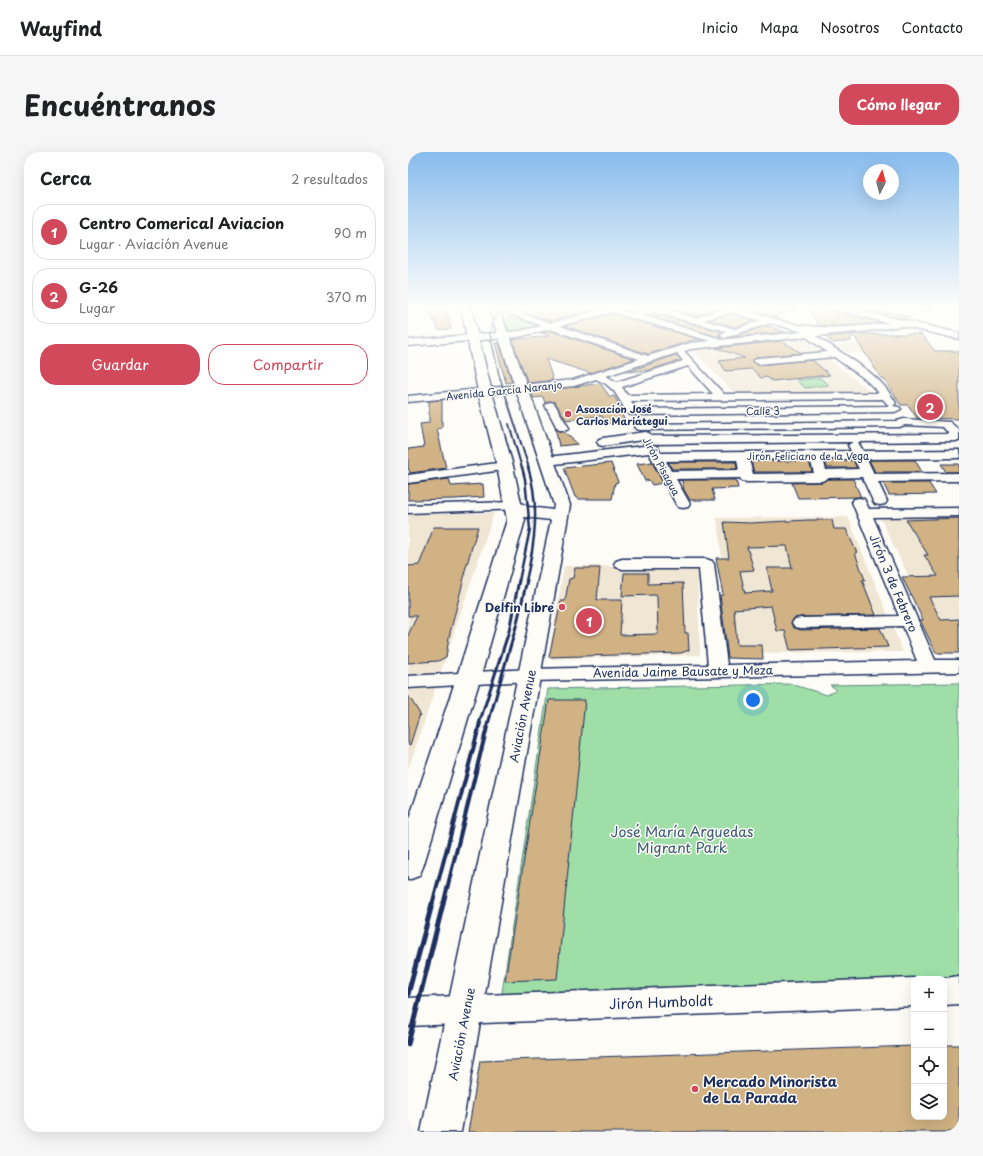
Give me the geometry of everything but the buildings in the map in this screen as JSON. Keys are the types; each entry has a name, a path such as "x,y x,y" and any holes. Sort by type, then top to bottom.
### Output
{"main road":[{"path":"408,867 468,679 516,520 505,466 477,354"},
{"name":"Aviación Avenue","path":"441,1132 562,511 547,461 509,354"},
{"path":"514,506 525,512 562,511"}],"street":[{"path":"631,354 647,359"},
{"name":"Avenida García Naranjo","path":"408,399 574,383 665,354"},
{"path":"682,354 722,398"},
{"path":"758,362 836,354 869,377 880,387 904,422"},
{"path":"597,376 611,381 616,386 690,362"},
{"name":"Jirón Pisagua","path":"616,386 683,504"},
{"path":"623,398 887,396"},
{"path":"550,405 563,428"},
{"name":"Calle 3","path":"632,412 895,409"},
{"path":"744,410 750,439 746,474 747,478 822,477 815,455"},
{"path":"838,410 880,501"},
{"path":"547,461 747,426 899,424 904,422 946,424 959,437"},
{"path":"603,442 959,437"},
{"name":"Jirón Feliciano de la Vega","path":"649,442 748,456 959,454"},
{"path":"902,454 915,478"},
{"path":"938,454 956,477"},
{"path":"408,478 505,466"},
{"path":"667,475 746,474"},
{"path":"821,474 915,478 956,477"},
{"path":"408,509 514,506"},
{"name":"Jirón 3 de Febrero","path":"928,665 862,508 959,512"},
{"path":"622,564 706,564 718,670"},
{"path":"801,623 910,620"},
{"name":"Avenida Jaime Bausate y Meza","path":"408,682 530,675 928,665 959,666"},
{"path":"947,991 959,990"},
{"name":"Jirón Humboldt","path":"408,1012 465,1011 911,992"}],"shaded area":[{"path":"696,354 823,354 875,395 737,396"},
{"path":"494,513 408,770 408,514"},
{"path":"959,516 959,651 944,651 880,517"},
{"path":"848,517 903,652 733,653 717,518"},
{"path":"564,566 697,566 700,655 548,659"}],"green space":[{"path":"820,378 829,385 805,388 796,380"},
{"name":"José María Arguedas Migrant Park","path":"959,683 959,982 947,980 947,976 911,976 911,979 501,999 548,689 791,684 827,695 837,690 830,685"}],"railway":[{"path":"494,354 500,379"},
{"path":"500,378 529,468"},
{"path":"509,424 522,468"},
{"path":"519,581 530,529 525,479 522,467"},
{"path":"526,581 532,553 535,524 534,496 528,467"},
{"path":"479,724 509,631 519,580"},
{"path":"488,724 517,623 527,580"},
{"path":"432,905 480,723"},
{"path":"443,905 488,723"},
{"path":"408,994 432,904"},
{"path":"408,1044 443,904"}],"place":[{"name":"G-26","path":"930,407"},
{"name":"Asosación José Carlos Mariátegui","path":"568,414"},
{"name":"Delfin Libre","path":"562,607"},
{"name":"Centro Comerical Aviacion","path":"589,621"},
{"name":"Mercado Minorista de La Parada","path":"695,1089"}]}
